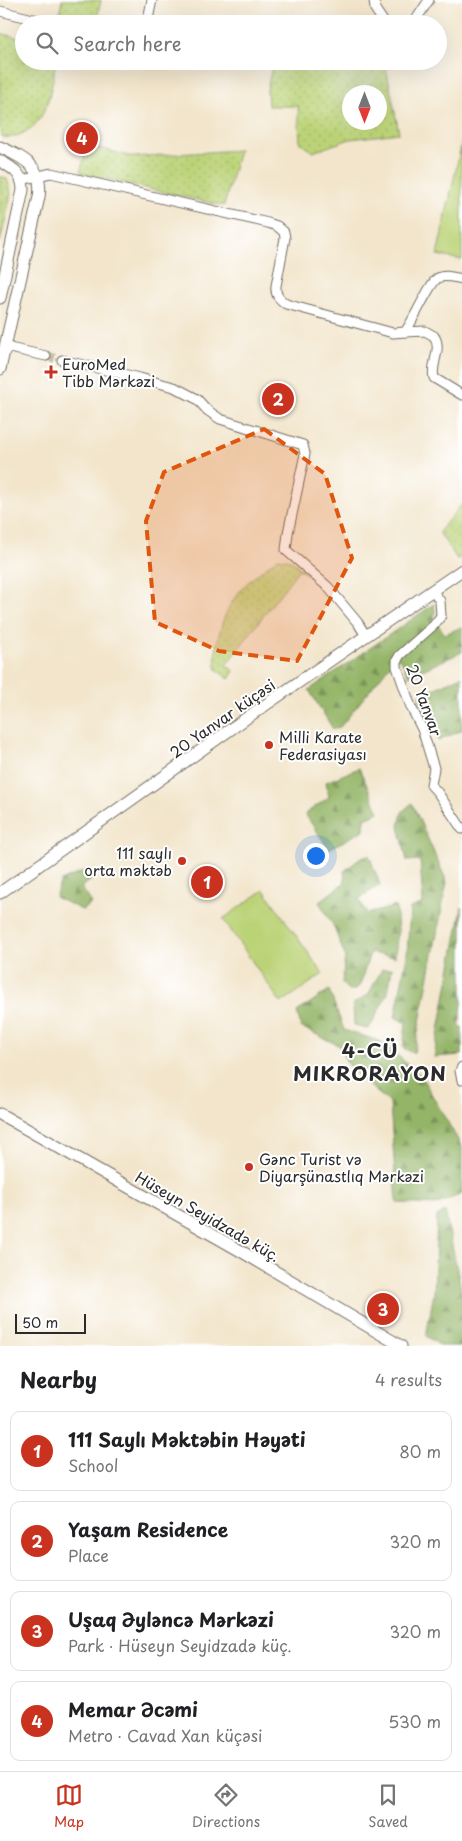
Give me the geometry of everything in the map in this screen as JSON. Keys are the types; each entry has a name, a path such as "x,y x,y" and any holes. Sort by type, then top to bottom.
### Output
{"street":[{"path":"149,15 152,0"},
{"path":"374,0 375,9 379,15"},
{"path":"418,15 429,0"},
{"path":"0,11 17,15"},
{"path":"0,147 25,160 33,167 38,176 39,197 0,370"},
{"path":"0,161 16,170 22,180 23,196 0,298"},
{"path":"22,180 51,173 241,216 277,226 284,232 285,238 275,292 281,300 286,304 393,333 426,332 434,336 438,346 433,371 434,378 462,395"},
{"path":"405,332 414,319 431,285 438,278 446,276 462,279"},
{"path":"6,347 46,356"},
{"path":"62,360 174,387 197,399 207,410 220,419 304,445 305,454 286,550 328,587 358,623 366,636"},
{"name":"20 Yanvar küçəsi","path":"0,893 245,719 462,570"},
{"name":"20 Yanvar","path":"432,590 440,602 441,616 434,626 400,655 396,667 410,707 422,729 434,768 431,785 462,829"},
{"path":"462,1067 460,1072 462,1080"},
{"name":"Hüseyn Seyidzadə küç.","path":"0,1114 239,1250 401,1346"}],"highlighted area":[{"path":"264,429 325,474 352,558 297,661 219,651 155,622 146,521 164,472"}],"green space":[{"path":"62,0 101,0 98,15 59,15"},
{"path":"0,33 15,37 15,70 54,70 47,104 37,123 19,135 12,137 0,136"},
{"path":"271,70 387,70 399,133 350,139 313,152 300,142 298,106 268,106 267,90"},
{"path":"462,142 462,260 437,255"},
{"path":"88,145 133,157 239,150 224,206 80,173"},
{"path":"0,176 7,179 11,194 0,243"},
{"path":"462,504 462,556 457,559 439,532"},
{"path":"278,558 291,560 313,579 299,569 226,665 234,671 229,679 217,670 215,659 222,624 239,592 256,575"},
{"path":"434,604 434,620 445,634 462,627 462,652 409,676 400,658 395,659 340,727 333,729 309,690"},
{"path":"462,676 462,730 438,741 418,696"},
{"path":"359,768 379,812 365,818 364,830 329,849 305,814 329,797 326,782"},
{"path":"412,803 447,882 414,1053 403,1048 406,1023 395,1017 407,955 410,908 423,903 420,860 407,861 399,826 402,812"},
{"path":"369,855 380,885 359,899 367,914 396,906 398,930 395,957 370,953 360,985 356,990 348,990 342,983 345,956 333,925 319,902 345,882 344,871 361,858"},
{"path":"89,869 96,877 81,887 92,903 82,910 55,897 61,881"},
{"path":"264,890 323,974 281,1003 223,919"},
{"path":"462,907 462,1004 459,1026 462,1027 462,1055 434,1057"},
{"path":"392,968 388,993 369,1029 354,1025 353,1004 368,995 382,969"},
{"path":"329,990 344,1030 382,1042 421,1076 462,1147 462,1194 435,1205 397,1203 390,1103 354,1071 343,1055 340,1046 301,1027 297,1012"},
{"path":"445,1211 462,1294 462,1345 460,1346 441,1346 426,1336 434,1293 437,1216"}],"tunnel":[{"path":"46,356 62,360"}],"place":[{"name":"Memar Əcəmi","path":"82,138"},
{"name":"EuroMed Tibb Mərkəzi","path":"51,372"},
{"name":"Yaşam Residence","path":"278,399"},
{"name":"Milli Karate Federasiyası","path":"269,745"},
{"name":"111 saylı orta məktəb","path":"182,861"},
{"name":"111 Saylı Məktəbin Həyəti","path":"207,882"},
{"name":"Gənc Turist və Diyarşünastlıq Mərkəzi","path":"249,1167"},
{"name":"Uşaq Əyləncə Mərkəzi","path":"383,1309"}],"district":[{"name":"4-CÜ MIKRORAYON","path":"370,1062"}]}
